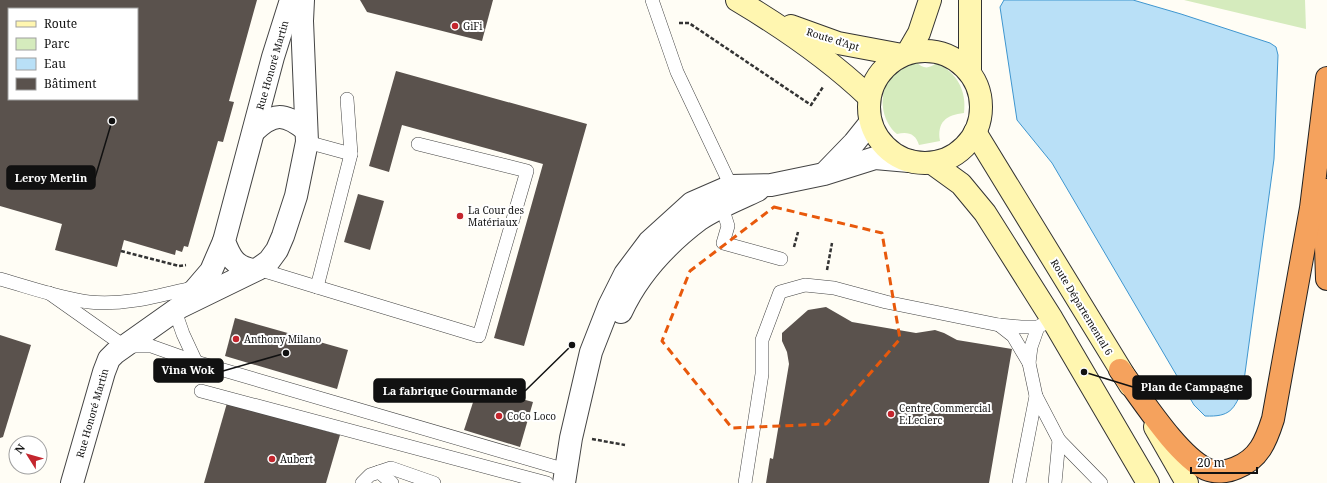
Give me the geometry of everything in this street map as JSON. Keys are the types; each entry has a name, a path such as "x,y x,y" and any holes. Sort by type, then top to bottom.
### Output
{"highway":[{"path":"1120,370 1182,449 1195,462 1208,469 1220,472 1243,466 1253,459 1262,448 1276,405 1312,208 1327,78"},
{"path":"1327,178 1325,214 1327,279"}],"main road":[{"name":"Route d'Apt","path":"736,0 765,17 839,70 869,97"},
{"path":"905,54 918,33 930,0"},
{"path":"970,0 970,73"},
{"name":"Route d'Apt","path":"765,17 838,43 905,54"},
{"path":"925,50 942,52 958,60 970,73 978,87 981,102 980,117 975,132 965,147 950,158 932,163 909,161 892,153 879,140 870,123 869,97 875,79 886,65 905,54 925,50"},
{"name":"Route Départemental 6","path":"975,132 1187,483"},
{"path":"932,163 961,184 985,213 1045,323 1148,483"}],"street":[{"name":"Rue Honoré Martin","path":"177,309 211,271 224,241 291,0"},
{"name":"Rue Honoré Martin","path":"72,483 110,353 177,309 256,270 273,255 283,236 296,196 306,136 302,22 303,0"},
{"name":"Rue Honoré Martin","path":"254,131 264,121 282,116 293,120 306,136"},
{"path":"824,174 854,143 870,123"},
{"path":"569,479 571,438 591,352 609,306 625,274 649,242 692,203 731,186 771,185 824,174 875,158 909,161"},
{"path":"569,479 592,438 605,354 622,310 638,281 662,252 701,219 722,207 771,185"},
{"path":"224,241 230,258 244,269 256,270"}],"lane":[{"path":"652,0 677,72 731,186"},
{"path":"317,287 351,154 347,99"},
{"path":"306,136 351,154"},
{"path":"256,270 479,336 527,171 418,144"},
{"path":"722,207 728,226 723,243 782,259"},
{"path":"0,279 91,302 126,301 154,297 199,286"},
{"path":"745,483 762,374 762,340 780,292 805,285 834,288 886,302 999,325 1045,323"},
{"path":"49,292 110,353 151,346 196,362 569,479"},
{"path":"177,309 183,334 196,362"},
{"path":"1029,363 1031,347 1045,323"},
{"path":"999,325 1013,336 1029,363 1036,396 1059,440 1101,483"},
{"path":"201,391 547,483"},
{"path":"1019,483 1036,396"},
{"path":"1055,483 1059,440"},
{"path":"362,483 370,475 391,468 434,483"},
{"path":"379,472 392,483"}],"path":[{"path":"662,29 678,23 689,23 811,105 826,83"},
{"path":"592,438 625,445"}],"highlighted area":[{"path":"774,207 882,233 900,339 826,424 732,428 662,341 690,271"}],"green space":[{"path":"1184,0 1305,0 1306,29"},
{"path":"916,62 921,66 926,67 936,63 950,72 959,83 965,105 964,113 952,116 944,121 939,134 940,141 919,145 916,138 911,134 897,134 887,122 883,106 884,90 892,76"}],"water":[{"path":"1004,0 1133,0 1270,43 1276,47 1278,55 1274,159 1243,388 1237,402 1230,411 1220,415 1205,416 1194,405 1052,163 1017,120 1000,7"}],"building":[{"path":"0,0 257,0 229,101 234,102 223,142 218,141 188,247 184,246 182,252 176,250 175,255 124,240 117,267 55,250 62,224 0,206"},
{"name":"GiFi","path":"360,0 493,0 482,41 367,12"},
{"path":"396,71 587,124 524,346 494,338 543,164 402,125 389,172 369,166"},
{"path":"358,194 384,201 370,250 344,242"},
{"name":"Centre Commercial E.Leclerc","path":"826,307 852,322 916,333 935,330 957,340 1012,349 989,483 766,483 770,458 773,459 789,364 787,352 782,341 782,333 808,310"},
{"path":"235,318 348,350 337,389 225,356"},
{"path":"0,335 31,345 3,437 0,438"},
{"name":"CoCo Loco","path":"478,387 533,402 520,447 464,430"},
{"name":"Aubert","path":"227,403 340,435 326,483 204,483"}],"place":[{"name":"GiFi","path":"455,26"},
{"name":"Leroy Merlin","path":"112,121"},
{"name":"La Cour des Matériaux","path":"460,216"},
{"name":"Anthony Milano","path":"236,339"},
{"name":"La fabrique Gourmande","path":"572,345"},
{"name":"Vina Wok","path":"286,353"},
{"name":"Plan de Campagne","path":"1084,372"},
{"name":"Centre Commercial E.Leclerc","path":"891,414"},
{"name":"CoCo Loco","path":"499,416"},
{"name":"Aubert","path":"272,459"}]}
